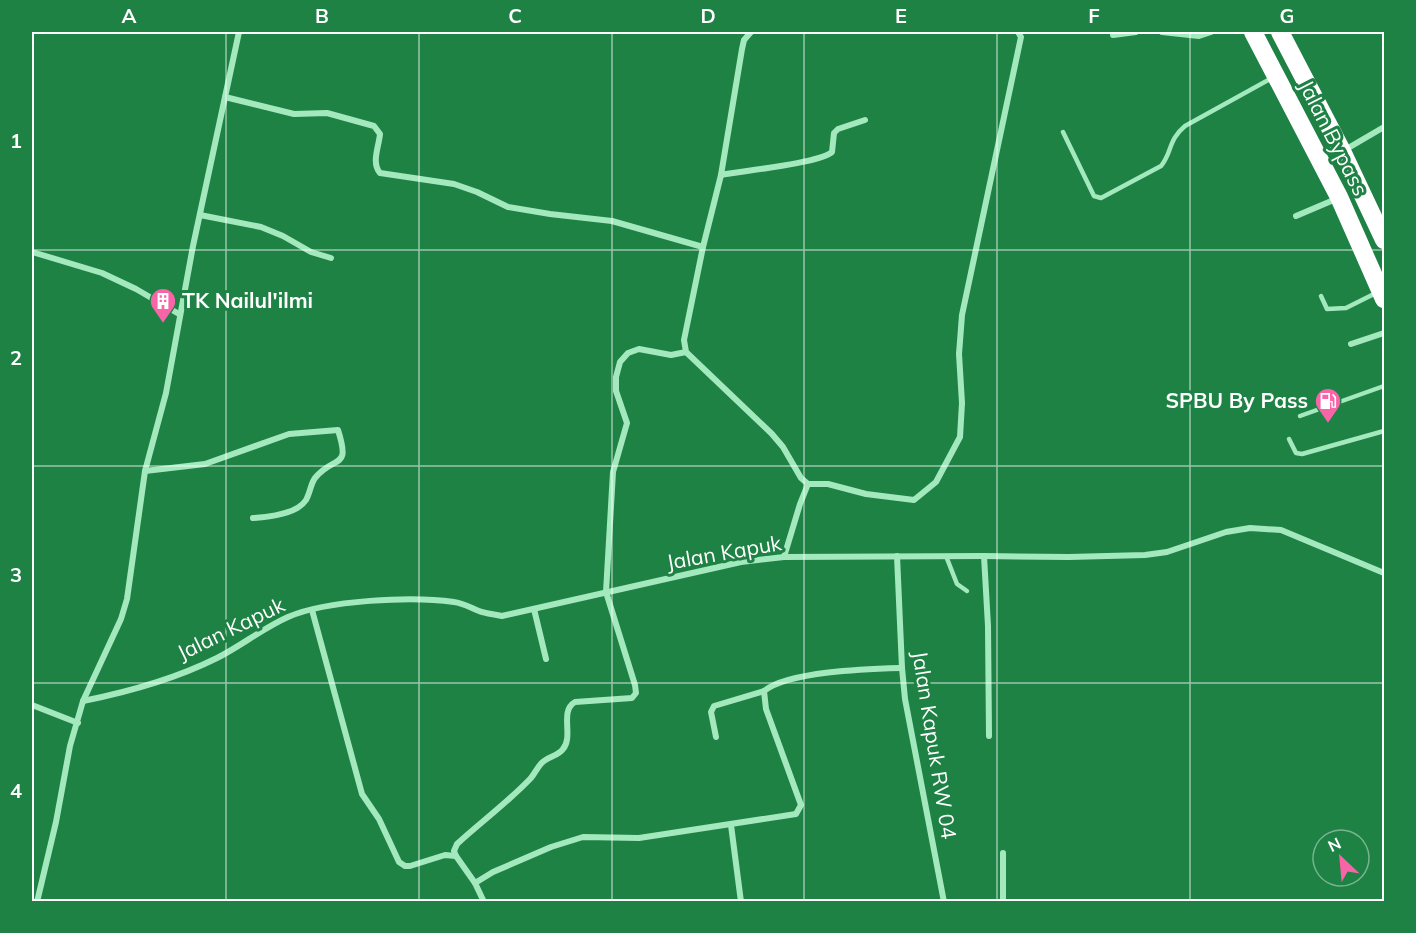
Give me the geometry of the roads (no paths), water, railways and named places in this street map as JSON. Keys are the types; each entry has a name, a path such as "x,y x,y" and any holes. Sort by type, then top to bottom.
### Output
{"highway":[{"name":"Jalan Bypass","path":"1253,32 1339,197 1383,295"},
{"path":"1280,32 1384,240"}],"street":[{"path":"37,902 56,822 70,746 83,701 121,619 127,599 144,471 166,393 179,314 239,32"},
{"path":"752,32 744,40 742,49 721,175 684,340 686,352 772,434 783,447 801,478 808,484 828,484 866,494 914,500 936,482 960,437 962,404 959,354 962,315 1021,37 1018,32"},
{"path":"1113,35 1136,32"},
{"path":"1162,32 1198,36 1211,32"},
{"path":"225,97 294,114 327,113 374,126 380,134 375,163 380,173 454,184 508,207 612,221 703,248"},
{"path":"721,175 827,157 832,152 834,133 838,129 865,120"},
{"path":"1342,152 1384,127"},
{"path":"1296,216 1339,197"},
{"path":"200,215 261,227 311,252 331,258"},
{"path":"32,252 102,273 136,289 179,314"},
{"path":"1351,344 1384,333"},
{"path":"484,902 475,883 456,856 454,851 457,844 531,778 542,761 559,754 565,747 568,738 568,709 571,705 575,702 634,697 635,685 606,592 613,471 627,423 616,391 616,377 620,362 628,353 639,349 671,355 686,352"},
{"path":"144,471 219,460 289,434 338,430 344,451 343,457 314,479 312,488 301,505 282,513 253,518"},
{"path":"784,557 808,484"},
{"name":"Jalan Kapuk","path":"83,701 116,695 192,668 243,645 288,617 312,610 354,602 431,600 454,602 502,616 741,562 784,557 1144,555 1167,552 1226,532 1250,528 1281,530 1384,573"},
{"name":"Jalan Kapuk RW 04","path":"897,556 905,699 944,902"},
{"path":"984,556 988,626 989,736"},
{"path":"534,609 546,659"},
{"path":"312,610 362,794 379,819 399,862 410,866 446,855 456,856"},
{"path":"716,737 711,712 714,706 722,702 764,691 782,682 842,670 902,668"},
{"path":"475,883 493,872 542,851 584,837 639,838 796,814 801,805 766,709 764,691"},
{"path":"32,705 78,723"},
{"path":"731,825 741,902"},
{"path":"1003,853 1004,902"}],"lane":[{"path":"1063,132 1094,196 1101,198 1161,166 1166,160 1177,133 1185,126 1277,76"},
{"path":"1322,296 1327,309 1346,308 1383,295"},
{"path":"1300,416 1384,386"},
{"path":"1289,439 1292,449 1302,454 1384,431"},
{"path":"946,556 957,584 967,591"}],"place":[{"name":"TK Nailul'ilmi","path":"163,324"},
{"name":"SPBU By Pass","path":"1328,424"}]}
